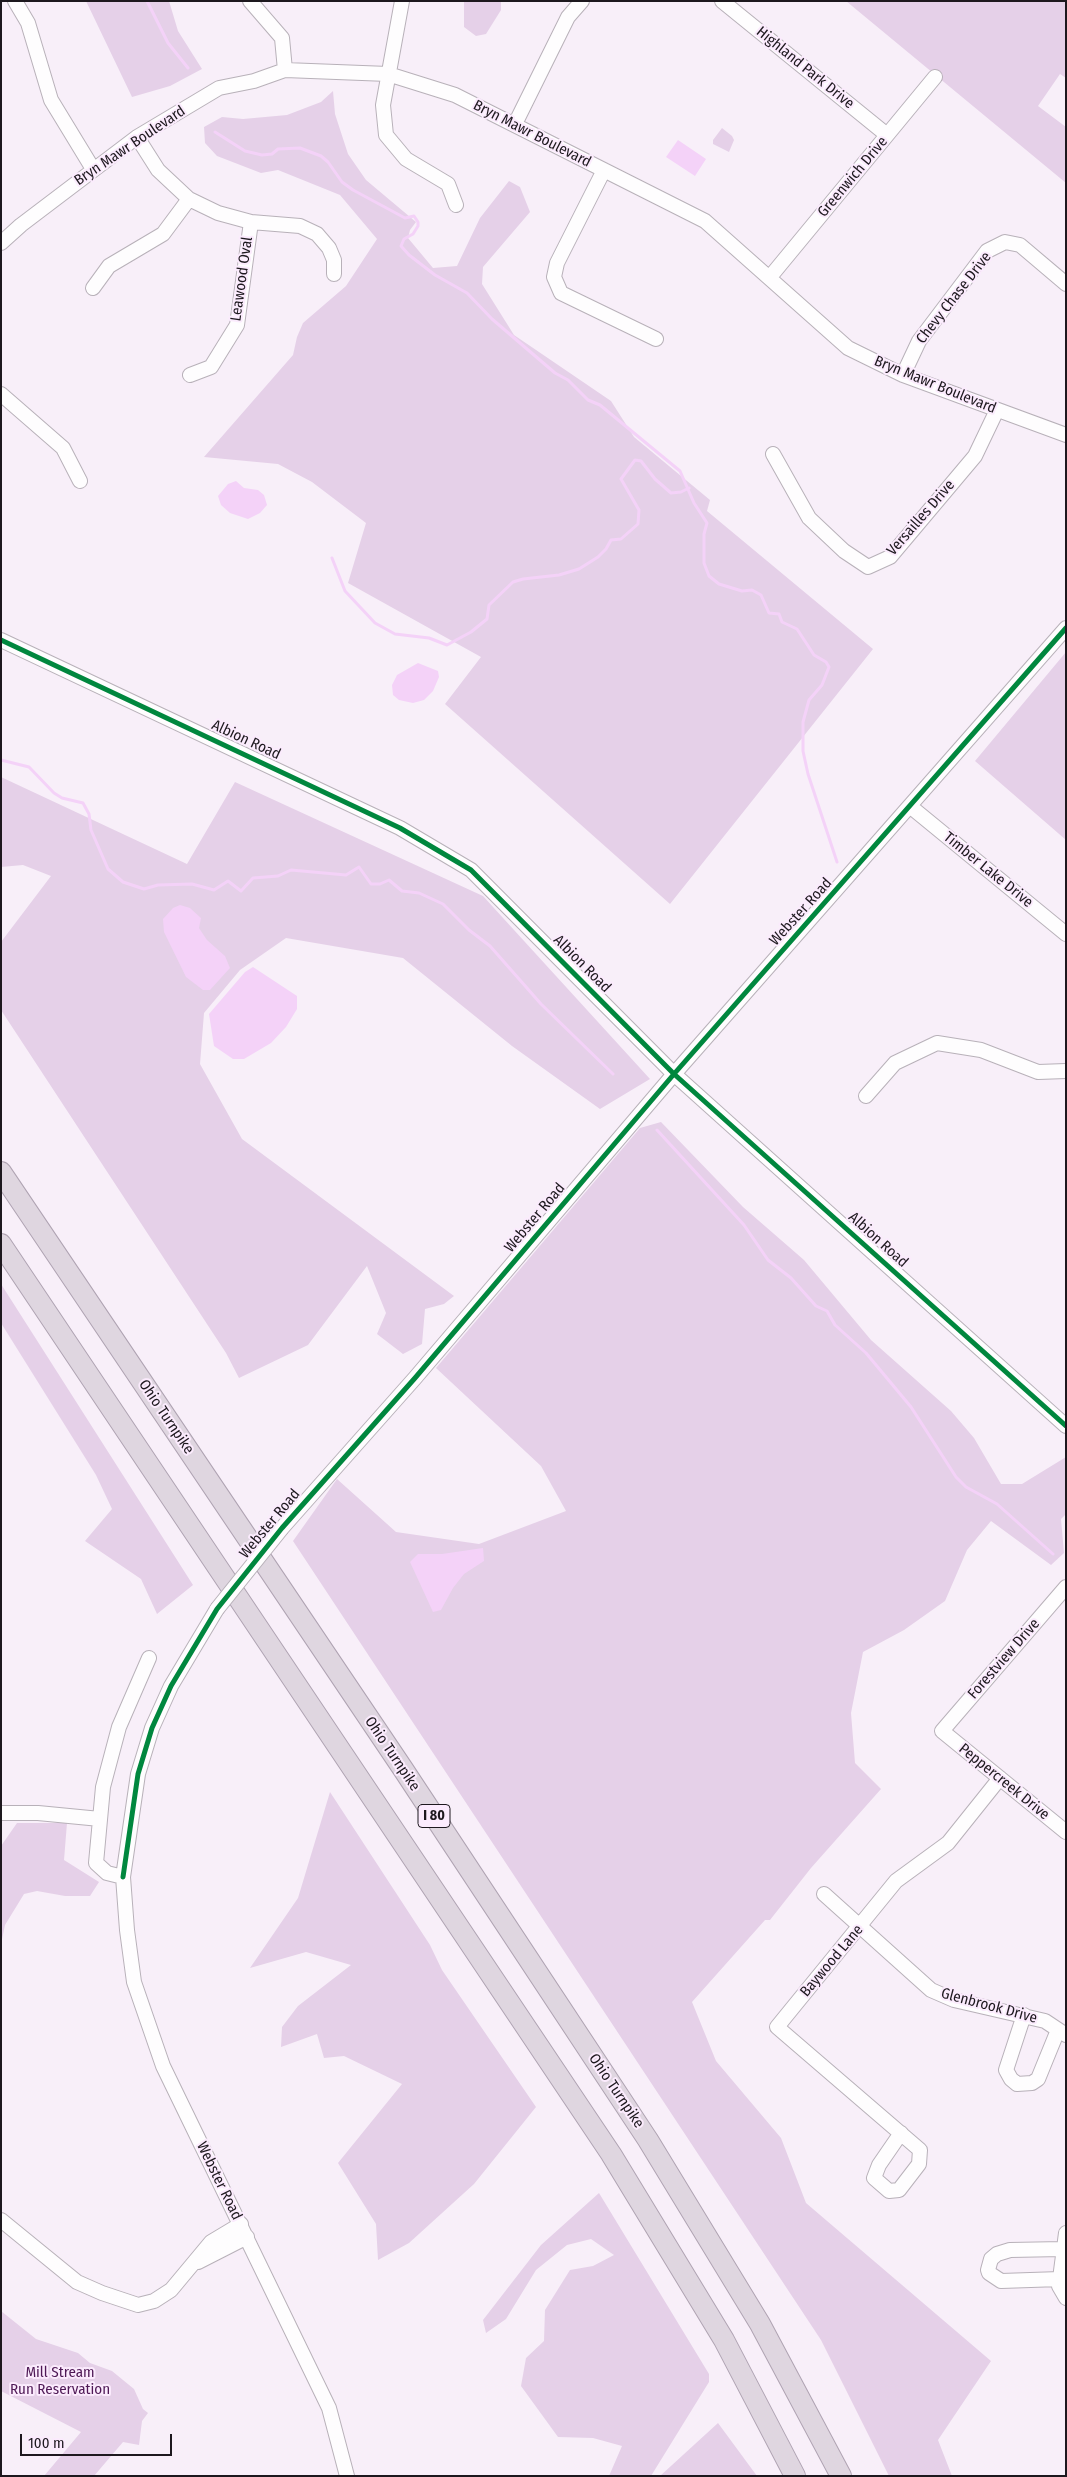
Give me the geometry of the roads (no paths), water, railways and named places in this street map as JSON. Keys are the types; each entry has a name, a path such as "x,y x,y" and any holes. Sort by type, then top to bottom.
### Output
{"highway":[{"name":"Ohio Turnpike","path":"1,1172 403,1769 648,2140 760,2324 841,2476"},
{"name":"I 80","path":"1,1244 612,2154 724,2340 795,2476"}],"street":[{"path":"15,1 28,23 51,100 93,169"},
{"path":"250,1 282,38 286,70"},
{"path":"402,1 383,105 386,135 406,159 448,184 456,204"},
{"path":"515,124 568,17 582,1"},
{"name":"Highland Park Drive","path":"722,1 887,135"},
{"name":"Bryn Mawr Boulevard","path":"1,243 20,225 137,137 218,88 254,81 286,70 388,74 455,94 705,221 848,348 903,375 1066,435"},
{"name":"Greenwich Drive","path":"770,277 935,77"},
{"path":"137,137 158,170 189,199 218,213 251,222 300,226 317,234 330,248 334,260 334,274"},
{"path":"604,170 557,262 554,278 561,293 656,340"},
{"path":"93,288 109,266 163,234 189,199"},
{"name":"Leawood Oval","path":"190,375 210,367 237,325 251,222"},
{"name":"Chevy Chase Drive","path":"903,375 919,341 987,251 1005,242 1020,245 1066,284"},
{"path":"1,394 63,448 80,482"},
{"name":"Versailles Drive","path":"774,454 809,518 844,552 868,568 890,557 975,456 998,410"},
{"name":"Bryn Mawr Boulevard","path":"1043,428 1066,444"},
{"name":"Webster Road","path":"347,2476 329,2408 163,2066 138,2000 127,1930 123,1877 138,1774 152,1728 171,1686 217,1609 282,1528 415,1378 674,1074 911,807 1066,628"},
{"name":"Albion Road","path":"1,640 400,828 471,870 674,1074 1066,1426"},
{"name":"Timber Lake Drive","path":"911,807 1066,934"},
{"path":"866,1096 895,1064 936,1043 981,1050 1038,1072 1066,1071"},
{"name":"Forestview Drive","path":"942,1731 1066,1586"},
{"path":"123,1877 107,1874 96,1863 102,1787 120,1727 150,1658"},
{"name":"Peppercreek Drive","path":"942,1731 1066,1832"},
{"name":"Baywood Lane","path":"901,2133 777,2027 896,1882 948,1843 1000,1778"},
{"path":"1,1813 38,1813 100,1819"},
{"name":"Glenbrook Drive","path":"824,1894 931,1990 954,2000 1045,2021 1062,2032"},
{"path":"1024,2015 1006,2070 1010,2079 1017,2084 1032,2083 1038,2079 1062,2032"},
{"path":"1,2220 76,2282 102,2293 138,2304 154,2301 172,2290 211,2242 240,2224"},
{"path":"1066,2232 1062,2248 1059,2286 1066,2298"},
{"path":"193,2265 247,2237"},
{"path":"1060,2279 1001,2281 994,2278 988,2270 991,2258 996,2254 1010,2250 1062,2248"}],"waterway":[{"path":"147,1 168,43 188,68"},
{"path":"215,132 245,151 262,155 272,154 278,149 300,148 321,156 328,162 342,182 353,190 405,218 414,216 418,226 413,234 404,239 401,246 409,255 435,275 467,293 492,319 555,373 568,380 588,400 600,405 680,471 694,503 707,523 704,534 704,563 709,576 719,584 742,591 752,590 761,595 769,613 779,614 782,622 797,629 814,655 826,662 829,667 822,685 809,700 803,722 803,751 808,774 837,862"},
{"path":"332,558 345,591 375,623 395,634 429,638 447,645 471,632 487,619 489,605 513,582 559,575 579,569 598,557 611,540 621,539 638,524 639,510 621,479 635,460 641,461 655,479 671,493 681,492 689,488"},
{"path":"1,760 29,767 54,793 62,798 83,803 89,814 91,830 108,869 123,882 144,889 158,885 192,884 214,890 228,881 241,891 253,878 278,876 291,870 346,875 359,867 371,884 380,884 389,880 402,891 419,893 443,904 469,930 490,946 541,1004 613,1074"},
{"path":"657,1130 744,1225 768,1260 791,1278 816,1306 827,1311 835,1325 866,1353 911,1407 956,1477 966,1487 997,1504 1053,1554"}],"park label":[{"name":"Mill Stream Run Reservation","path":"60,2382"}]}
